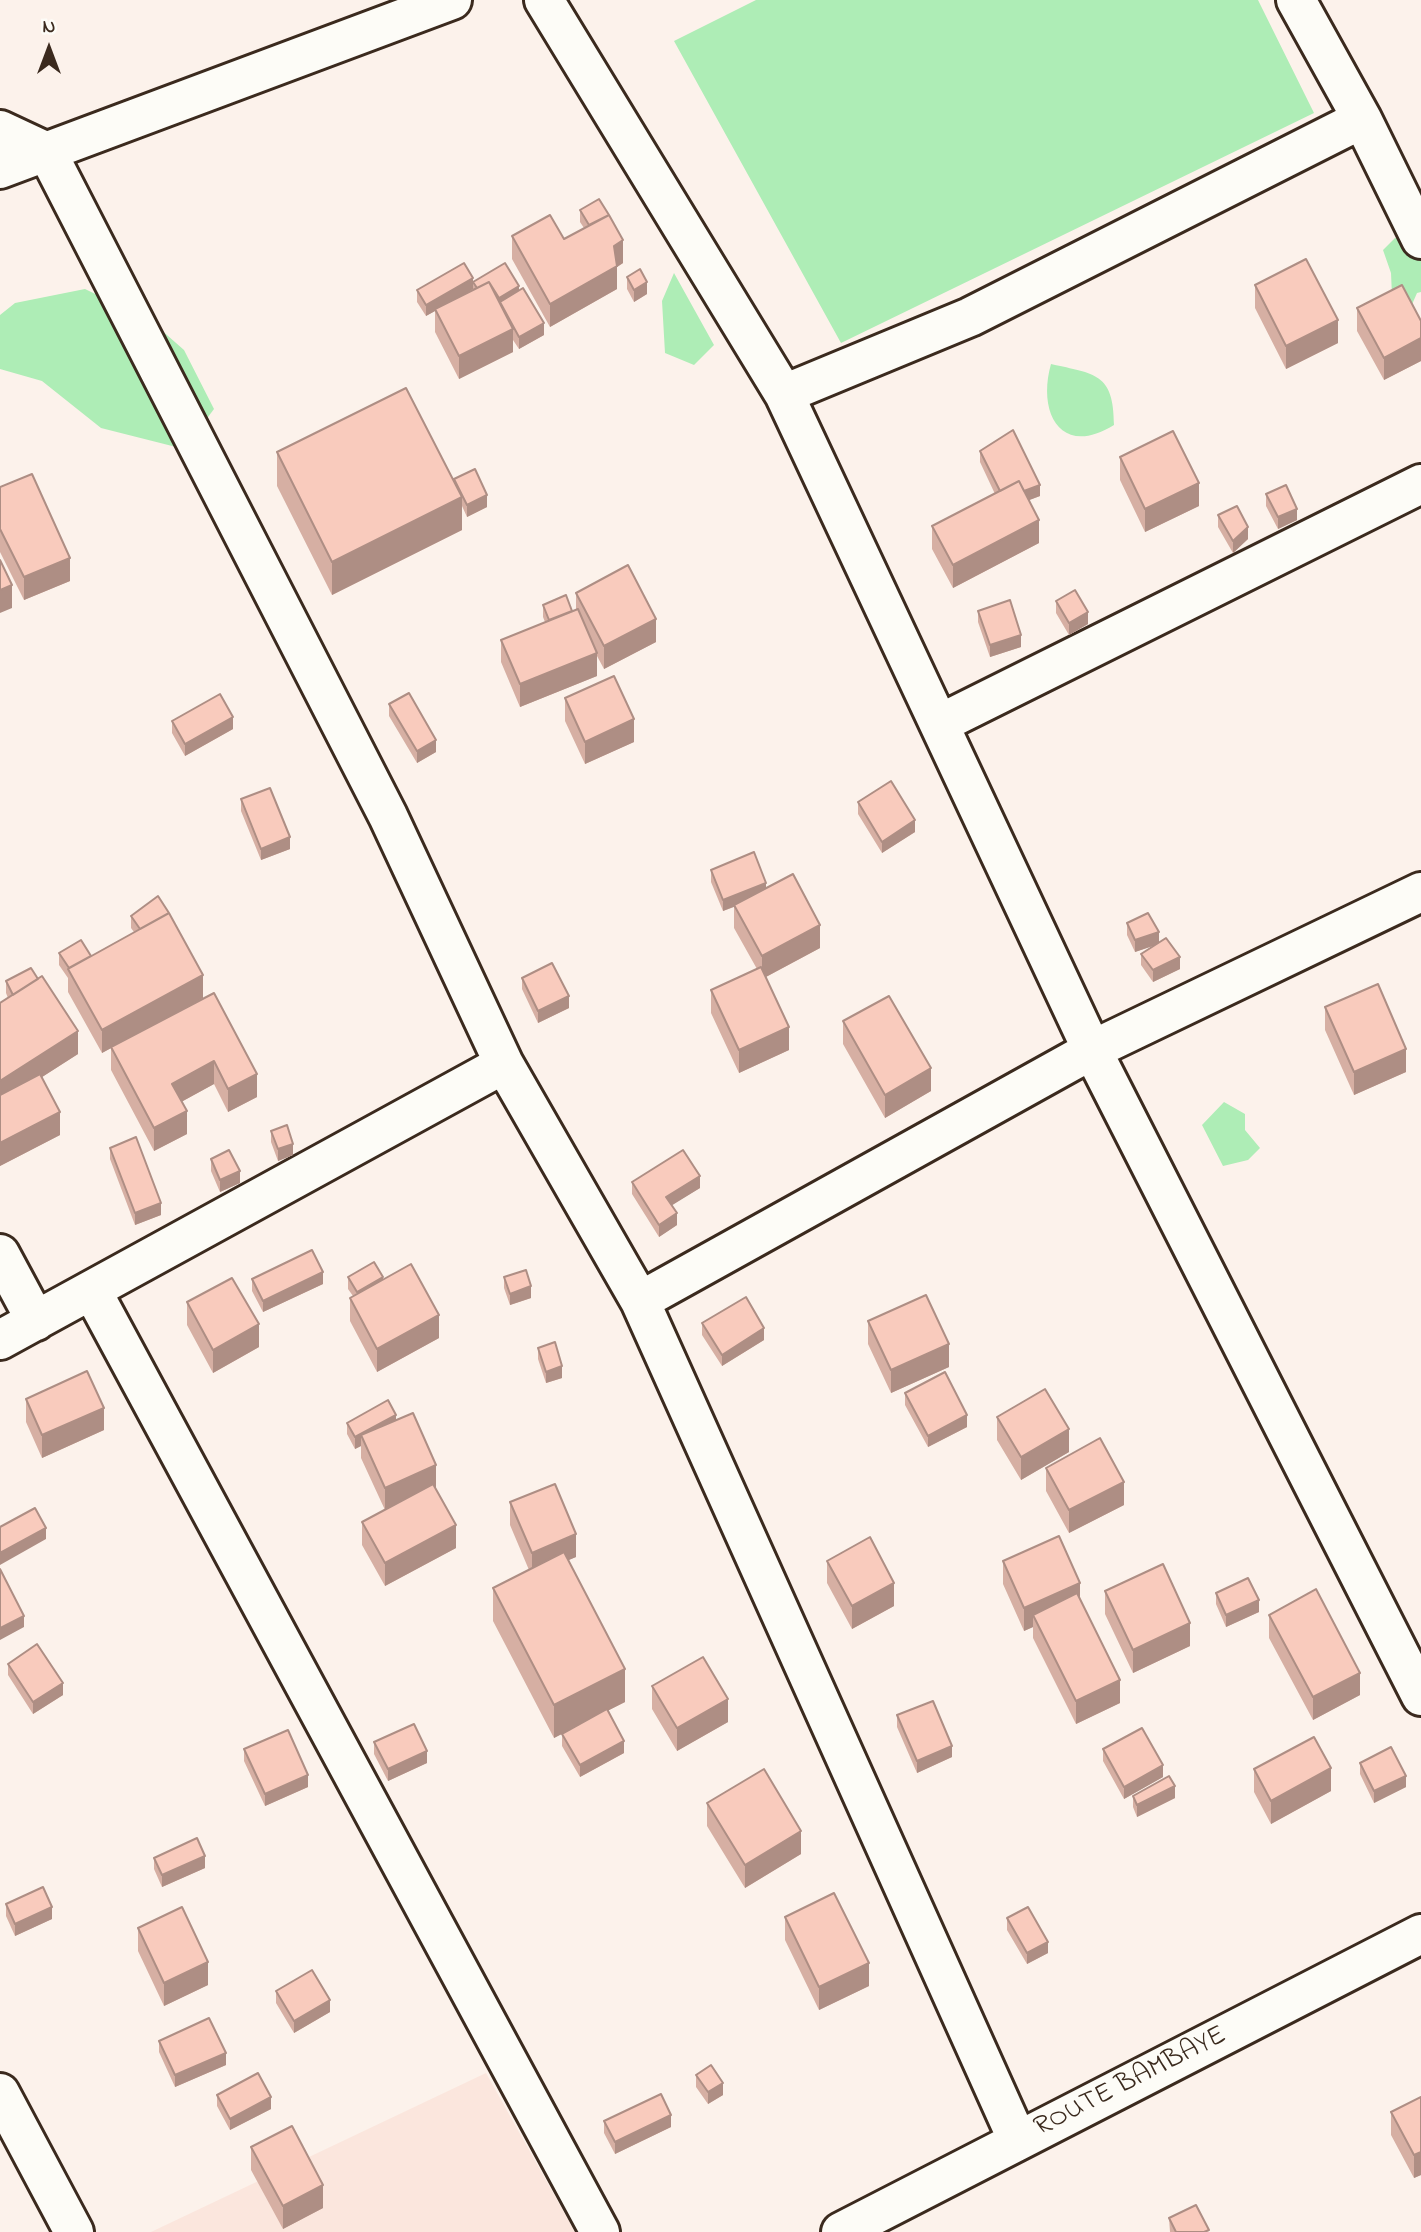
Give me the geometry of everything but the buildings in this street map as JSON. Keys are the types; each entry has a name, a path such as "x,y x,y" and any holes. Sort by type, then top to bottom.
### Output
{"street":[{"path":"0,169 452,0"},
{"path":"544,0 784,394 1092,1050 1421,1696"},
{"path":"1296,0 1362,119 1421,239"},
{"path":"784,394 970,317 1362,119"},
{"path":"0,131 47,152 388,816 505,1064 640,1301 1018,2141"},
{"path":"939,724 1421,484"},
{"path":"640,1301 1092,1050 1421,892"},
{"path":"0,1340 505,1064"},
{"path":"0,1254 36,1321"},
{"path":"92,1291 600,2232"},
{"name":"ROUTE BAMBAYE","path":"841,2232 1421,1934"},
{"path":"0,2093 74,2232"}],"shaded area":[{"path":"486,2073 575,2232 151,2232"}],"green space":[{"path":"756,0 1258,0 1314,113 841,343 674,41"},
{"path":"1395,238 1421,244 1421,292 1417,293 1410,309 1392,296 1391,273 1383,250"},
{"path":"674,273 714,345 694,365 665,353 662,301"},
{"path":"85,289 151,321 184,350 214,409 184,449 101,428 42,381 0,369 0,315 15,303"},
{"path":"1051,364 1090,374 1106,385 1113,408 1114,425 1096,434 1080,436 1067,433 1057,425 1047,399"},
{"path":"1224,1102 1245,1114 1245,1130 1260,1148 1248,1160 1223,1166 1202,1125"}]}
